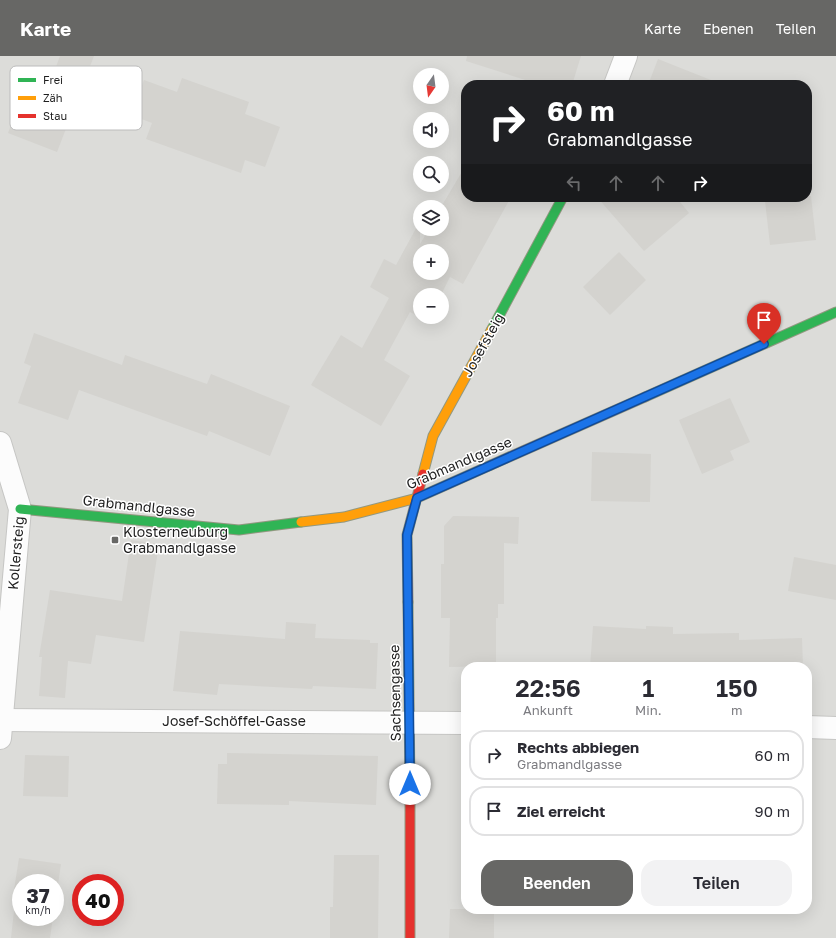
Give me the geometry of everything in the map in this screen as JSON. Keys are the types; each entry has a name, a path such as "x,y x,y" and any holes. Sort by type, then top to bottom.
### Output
{"street":[{"path":"617,80 626,56"},
{"name":"Josefsteig","path":"417,498 433,436 550,224 561,202"},
{"name":"Grabmandlgasse","path":"20,509 239,530 344,517 417,498 836,312"},
{"name":"Kollersteig","path":"0,443 20,509 1,729"},
{"name":"Sachsengasse","path":"410,938 410,722 407,535 417,498"},
{"name":"Josef-Schöffel-Gasse","path":"1,729 410,722 461,723"},
{"path":"812,728 836,728"}],"shaded area":[{"path":"0,56 836,56 836,938 0,938"}],"building":[{"path":"60,56 94,56 90,66 56,66"},
{"path":"467,56 581,56 574,80 525,80 466,61"},
{"path":"658,59 711,80 650,80"},
{"path":"182,78 249,102 245,114 280,127 265,167 245,160 241,173 146,139 152,123 142,119 142,85 144,80 177,92"},
{"path":"10,128 10,130 65,130 57,152 8,133"},
{"path":"461,173 461,202 508,202 463,284 450,277 449,279 449,244 420,244 425,236 449,236 449,200 445,200"},
{"path":"601,202 680,202 689,213 644,251"},
{"path":"765,202 812,202 816,240 770,245"},
{"path":"413,234 413,236 420,236 420,244 413,244 413,280 448,280 444,288 413,288 413,314 410,312 384,360 410,376 381,426 311,385 341,335 362,348 389,298 370,287 384,259 396,265"},
{"path":"619,252 646,280 610,315 583,287"},
{"path":"34,333 122,365 125,355 207,384 211,374 290,406 270,456 209,431 207,436 79,390 68,420 18,403 31,366 24,363"},
{"path":"730,398 750,442 730,451 734,460 702,474 679,420"},
{"path":"592,452 651,454 650,502 591,501"},
{"path":"453,516 519,517 518,544 504,543 504,604 498,604 498,618 496,618 496,662 461,662 461,667 449,667 450,618 441,618 441,564 444,564 444,526"},
{"path":"131,540 159,544 144,642 96,635 91,664 68,661 65,698 39,696 42,657 39,657 50,590 122,601"},
{"path":"794,557 836,565 836,600 788,591"},
{"path":"286,622 316,624 315,638 370,640 370,643 378,643 376,689 313,686 312,689 219,684 217,695 173,691 180,631 285,639"},
{"path":"593,626 646,629 646,626 673,627 673,634 739,633 739,640 802,638 803,662 590,662"},
{"path":"227,753 378,756 376,805 289,801 289,805 217,804 218,764 227,764"},
{"path":"25,755 69,756 68,797 23,796"},
{"path":"334,855 379,855 378,938 330,938 330,907 333,907"},
{"path":"19,858 61,864 60,874 16,874"},
{"path":"450,909 461,909 461,914 494,914 494,938 449,938"},
{"path":"12,926 52,926 50,938 11,938"}],"traffic: fast":[{"path":"492,329 560,202"},
{"path":"645,397 836,312"},
{"path":"20,509 239,530 301,522"},
{"path":"408,602 410,789"}],"traffic: slow":[{"path":"423,474 433,436 492,329"},
{"path":"301,522 344,517 417,498 491,465"}],"traffic: jam":[{"path":"491,465 645,397"},
{"path":"408,602 407,535 423,474"},
{"path":"410,789 410,938"}],"place":[{"name":"Klosterneuburg Grabmandlgasse","path":"115,540"}],"route":[{"path":"410,784 407,535 417,498 764,344"}]}
